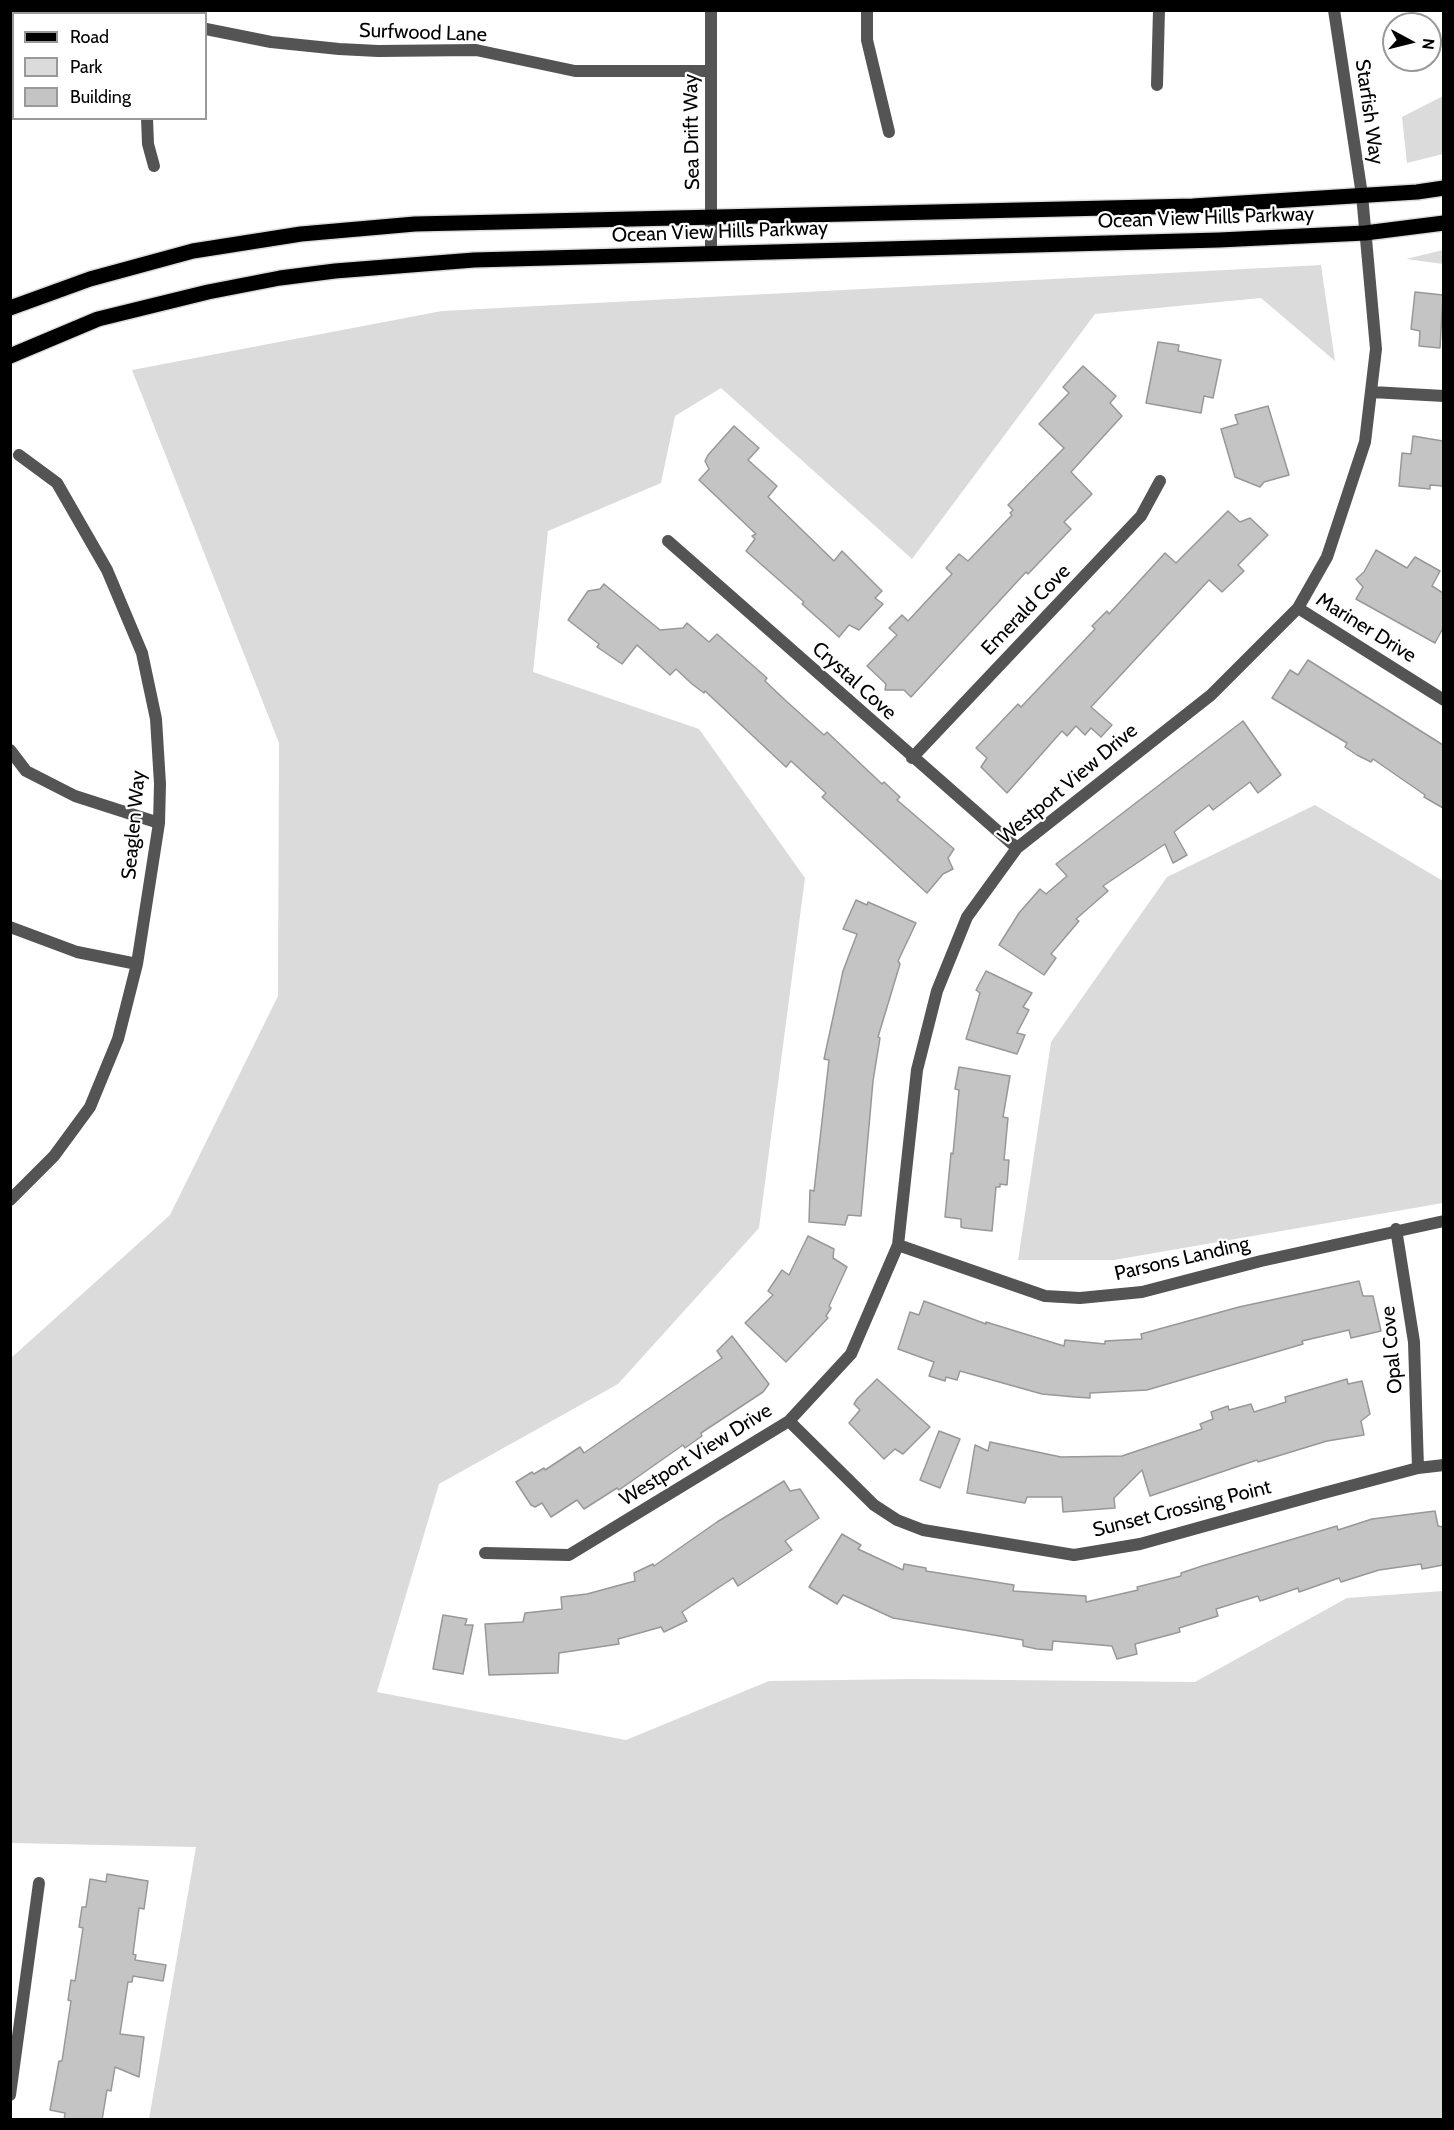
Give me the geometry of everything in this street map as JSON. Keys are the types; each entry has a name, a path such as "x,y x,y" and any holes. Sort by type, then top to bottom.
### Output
{"main road":[{"name":"Ocean View Hills Parkway","path":"10,308 90,279 193,251 301,234 415,224 1193,206 1443,188"},
{"name":"Ocean View Hills Parkway","path":"10,356 98,319 208,291 280,278 474,260 1219,240 1364,226 1443,223"}],"street":[{"name":"Sea Drift Way","path":"711,10 713,217 711,253"},
{"path":"867,10 867,40 889,132"},
{"path":"1157,85 1160,10"},
{"name":"Starfish Way","path":"1334,10 1362,195 1364,226"},
{"name":"Surfwood Lane","path":"207,29 271,42 333,48 388,52 476,50 575,71 711,71"},
{"path":"147,120 148,144 154,166"},
{"name":"Westport View Drive","path":"485,1553 569,1555 789,1421 851,1354 898,1245 914,1088 930,1012 946,964 967,917 1017,848 1211,695 1298,608 1327,557 1350,494 1365,442 1372,392 1376,349 1364,226"},
{"path":"1372,392 1443,396"},
{"name":"Seaglen Way","path":"10,1200 54,1156 90,1107 118,1039 137,964 159,823 160,784 156,719 142,653 107,570 57,483 20,455"},
{"name":"Emerald Cove","path":"912,758 1141,516 1160,481"},
{"name":"Crystal Cove","path":"668,542 1017,848"},
{"name":"Mariner Drive","path":"1298,608 1443,700"},
{"path":"10,750 26,771 75,796 159,823"},
{"path":"10,927 76,952 137,964"},
{"name":"Parsons Landing","path":"898,1245 1044,1296 1080,1298 1142,1292 1396,1229 1443,1221"},
{"name":"Opal Cove","path":"1396,1229 1414,1342 1418,1468"},
{"name":"Sunset Crossing Point","path":"789,1421 874,1505 897,1520 923,1530 1074,1555 1140,1544 1208,1523 1418,1468 1443,1465"},
{"path":"10,2095 15,2029 39,1882"}],"green space":[{"path":"1443,96 1443,154 1407,163 1402,117"},
{"path":"1443,250 1443,264 1406,259"},
{"path":"1321,265 1335,361 1261,298 1095,314 912,559 721,388 675,416 661,483 548,531 533,672 699,729 805,878 759,1228 618,1384 439,1484 377,1692 626,1740 769,1681 913,1679 1195,1682 1347,1598 1443,1591 1443,2119 149,2119 196,1847 11,1843 11,1358 170,1215 278,996 279,743 132,370 442,311"},
{"path":"1315,805 1443,881 1443,1203 1114,1260 1018,1260 1051,1042 1167,877"}],"building":[{"path":"1415,292 1443,295 1440,348 1419,346 1420,331 1411,329"},
{"path":"1158,342 1179,345 1178,351 1221,360 1213,398 1204,396 1201,413 1146,403"},
{"path":"1083,366 1116,396 1110,403 1122,416 1071,472 1092,494 1064,522 1071,529 1028,574 1026,572 911,697 904,690 885,690 886,684 867,666 897,635 889,628 902,615 908,621 952,574 946,568 959,554 968,561 1012,515 1010,513 1013,510 1008,505 1064,448 1039,424 1069,393 1063,387"},
{"path":"1268,406 1289,475 1264,482 1260,487 1235,477 1221,429 1238,424 1235,415"},
{"path":"734,426 759,448 748,460 777,486 768,497 834,561 842,551 882,591 875,598 883,604 859,630 849,625 839,637 802,604 804,602 746,551 755,539 752,536 756,534 699,480 709,469 705,461 708,455"},
{"path":"1413,436 1443,441 1443,486 1430,485 1430,489 1399,486 1402,453 1411,454"},
{"path":"1228,511 1240,522 1250,518 1268,535 1238,565 1244,571 1222,592 1209,580 1091,707 1112,725 1101,737 1091,728 1085,735 1076,726 1067,736 1062,731 1007,793 981,767 987,758 976,748 1018,704 1021,707 1095,629 1092,626 1107,611 1109,614 1165,553 1176,563"},
{"path":"1376,550 1407,568 1415,557 1440,571 1432,586 1443,593 1443,628 1435,643 1356,599 1363,587 1356,579 1364,572"},
{"path":"604,584 660,630 683,628 687,623 709,642 717,634 767,678 765,681 785,700 824,735 827,732 882,784 884,782 900,797 897,800 954,849 948,858 953,869 943,874 927,893 822,797 826,793 791,761 786,767 705,691 704,693 692,684 676,669 670,675 637,645 622,664 597,647 599,644 568,620 588,591 600,589"},
{"path":"1308,660 1443,745 1443,808 1424,797 1425,795 1373,759 1371,762 1357,755 1345,747 1347,743 1272,698 1290,670 1298,675"},
{"path":"1243,721 1281,775 1258,793 1250,782 1213,810 1209,805 1174,832 1187,855 1173,863 1165,844 1103,886 1108,891 1076,919 1079,921 1051,954 1056,958 1044,975 999,945 1019,913 1040,889 1046,894 1067,876 1056,864"},
{"path":"856,900 867,905 868,902 916,923 898,961 900,964 878,1037 880,1038 873,1081 861,1216 848,1215 845,1225 809,1222 810,1190 814,1191 829,1060 824,1059 843,971 857,934 843,929"},
{"path":"986,971 1032,993 1023,1007 1029,1010 1017,1033 1025,1035 1017,1054 966,1039 980,993 976,990"},
{"path":"959,1067 1010,1076 1003,1117 1008,1118 1004,1160 1009,1160 1007,1185 1000,1184 1000,1187 996,1187 992,1231 964,1228 961,1227 961,1219 945,1217 959,1090 955,1089"},
{"path":"808,1236 834,1249 833,1258 847,1267 829,1306 831,1308 826,1316 828,1318 786,1362 745,1323 773,1295 768,1291 782,1270 789,1275"},
{"path":"1359,1281 1363,1296 1373,1296 1381,1331 1351,1338 1349,1330 1302,1341 1303,1344 1147,1390 1090,1393 1090,1398 1042,1394 960,1371 957,1380 946,1377 945,1381 929,1376 934,1362 898,1349 910,1312 919,1315 924,1301 986,1324 986,1322 1064,1346 1065,1340 1105,1344 1105,1341 1142,1339 1141,1334 1239,1307"},
{"path":"732,1336 769,1384 763,1392 701,1433 702,1436 685,1448 683,1445 619,1490 617,1488 584,1509 577,1500 551,1517 542,1503 535,1507 531,1505 516,1482 532,1472 534,1474 544,1468 545,1470 580,1447 584,1453 722,1358 717,1351"},
{"path":"877,1379 930,1427 903,1454 895,1449 884,1459 849,1423 860,1410 854,1404 857,1399"},
{"path":"1347,1379 1348,1384 1362,1381 1370,1414 1361,1421 1364,1435 1327,1441 1258,1462 1257,1460 1150,1496 1142,1470 1114,1498 1115,1508 1063,1512 1062,1497 1027,1497 1025,1503 967,1493 975,1445 988,1451 990,1442 1061,1457 1122,1456 1202,1429 1200,1424 1213,1419 1211,1412 1228,1406 1229,1410 1251,1404 1254,1412 1286,1402 1285,1397"},
{"path":"939,1431 960,1439 940,1488 920,1480"},
{"path":"784,1481 790,1491 800,1489 819,1518 785,1541 792,1550 738,1586 733,1578 682,1612 687,1621 664,1632 661,1627 618,1639 619,1644 559,1653 558,1673 489,1675 485,1624 523,1622 525,1613 562,1609 561,1597 587,1594 635,1581 634,1573 653,1564 654,1566 717,1522"},
{"path":"1435,1511 1438,1526 1443,1527 1443,1565 1422,1569 1421,1564 1379,1570 1341,1582 1339,1578 1299,1592 1298,1588 1260,1601 1258,1596 1216,1609 1218,1616 1179,1628 1180,1632 1135,1644 1137,1654 1117,1659 1112,1646 1053,1641 1052,1650 1037,1649 1023,1646 1023,1640 893,1618 843,1595 837,1604 809,1587 842,1534 861,1545 858,1549 903,1570 904,1564 926,1568 926,1571 1014,1585 1013,1591 1086,1596 1086,1602 1138,1590 1137,1587 1181,1576 1181,1573 1202,1566 1337,1526 1338,1530 1372,1519"},
{"path":"443,1615 467,1619 465,1625 473,1625 463,1674 433,1669"},
{"path":"107,1874 148,1881 144,1909 139,1908 133,1954 136,1955 135,1960 166,1965 163,1981 133,1976 132,1982 128,1982 120,2034 144,2037 139,2077 115,2067 111,2091 107,2090 102,2120 64,2120 65,2113 50,2110 59,2061 62,2061 71,2001 68,2000 71,1980 75,1981 83,1928 79,1927 82,1907 86,1907 90,1879 106,1882"}]}
